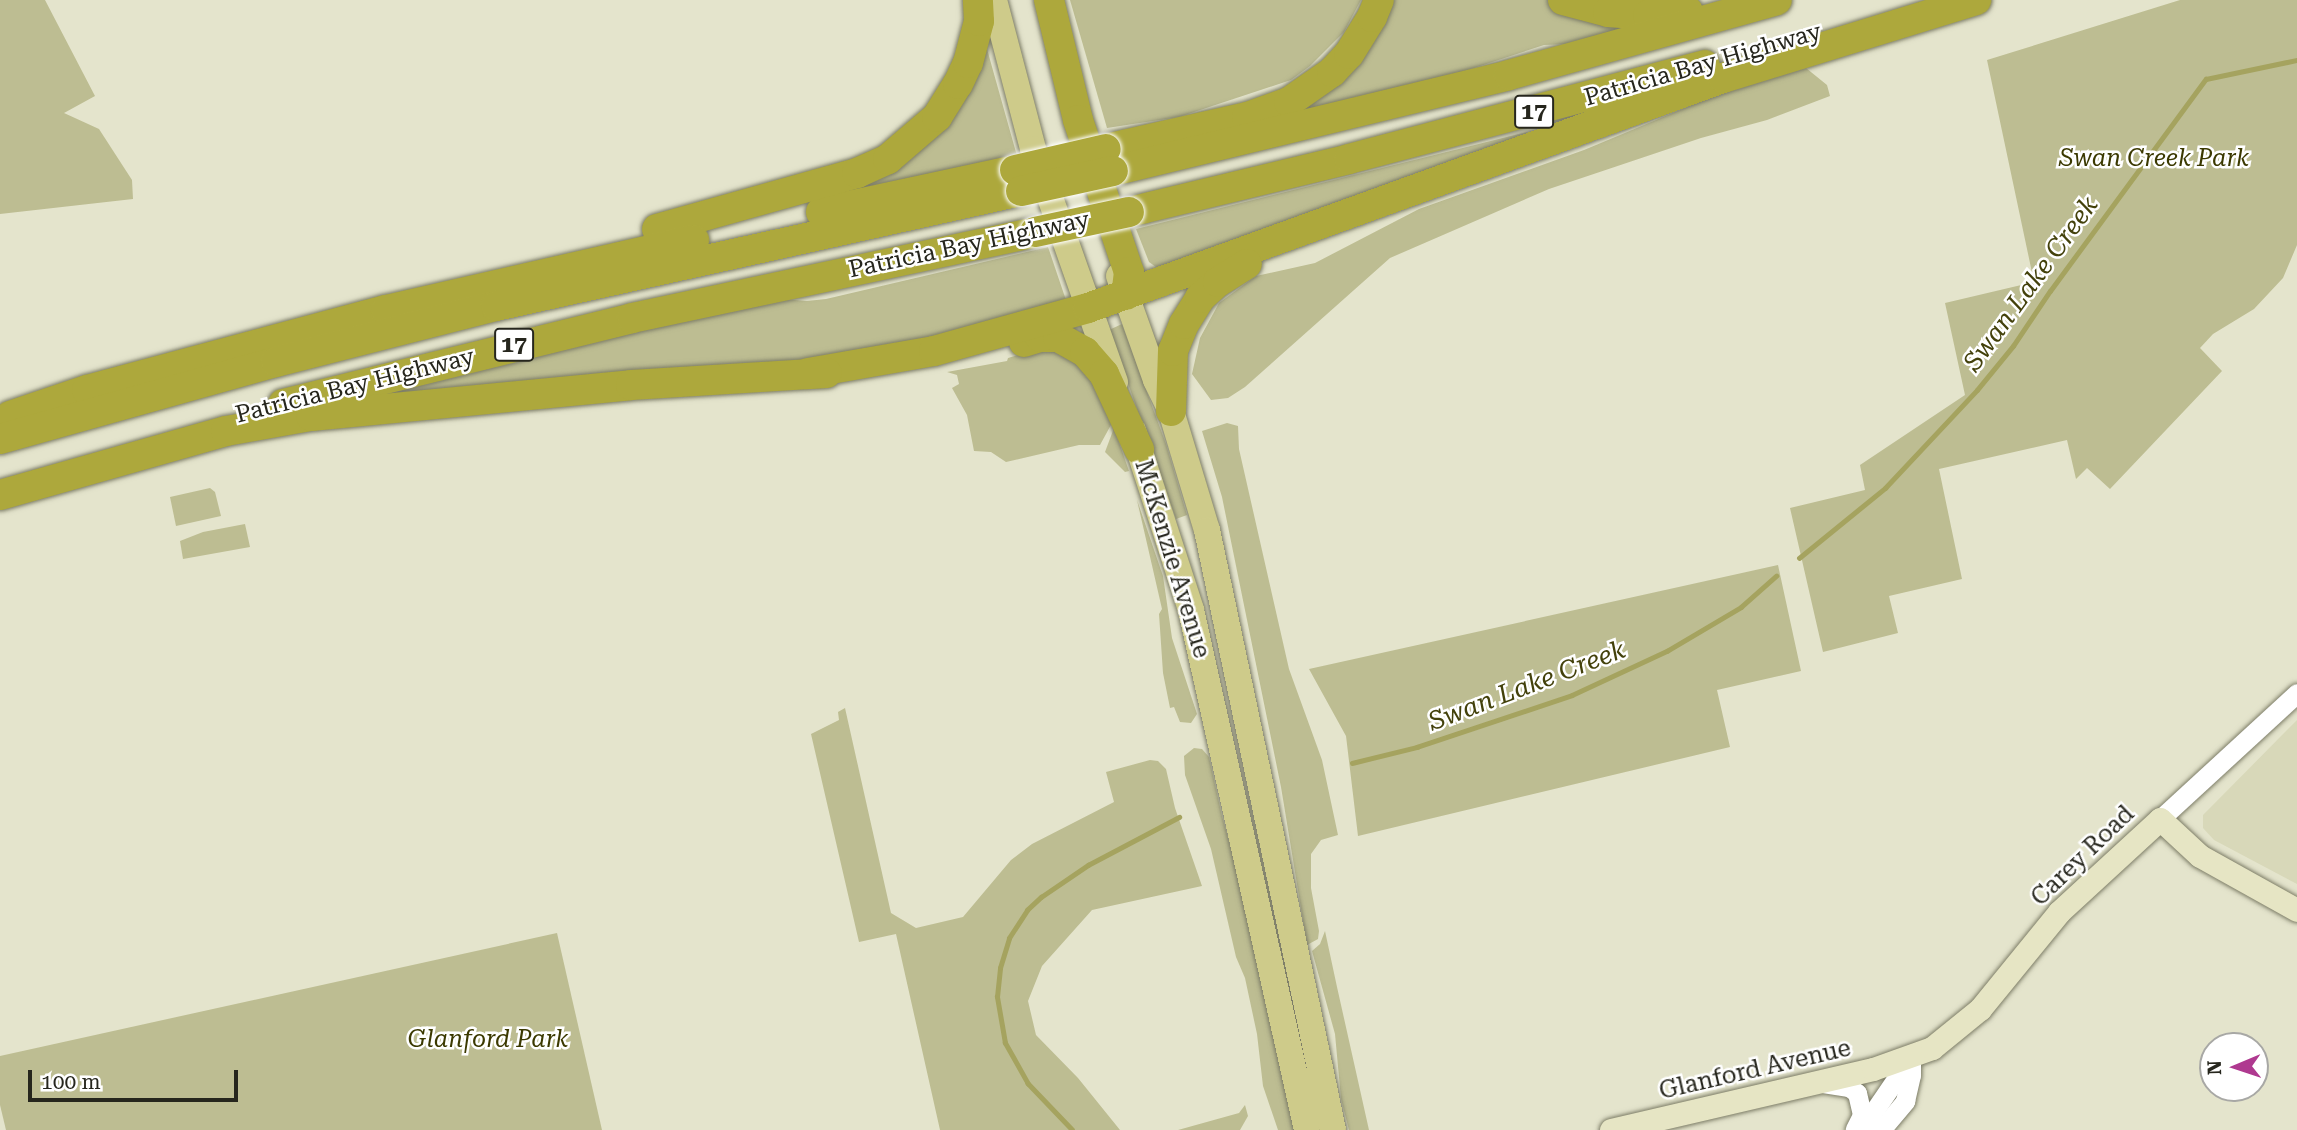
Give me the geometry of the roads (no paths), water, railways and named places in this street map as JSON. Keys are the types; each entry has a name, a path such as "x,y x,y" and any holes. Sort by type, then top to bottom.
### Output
{"highway":[{"path":"386,310 457,284 857,173 888,159 937,117 958,84 968,63 979,21 978,0"},
{"path":"1049,0 1072,99 1129,272 1126,295"},
{"path":"1110,160 1289,102 1325,78 1349,54 1372,17 1379,0"},
{"path":"1563,0 1608,12 1648,15 1689,11 1733,0"},
{"name":"Patricia Bay Highway","path":"0,439 263,365 483,309 1110,160 1509,75 1777,0"},
{"name":"Patricia Bay Highway","path":"0,483 301,399 503,348 1129,212 1472,128 1935,0"},
{"path":"808,373 934,351 1088,308 1712,82 1874,29 1976,0"},
{"path":"0,419 87,390 386,310 600,260 1018,181"},
{"path":"1171,411 1173,351 1184,324 1200,299 1217,282 1273,252 1298,233"},
{"path":"0,495 226,431 300,417 631,385 909,368 956,360 1040,337 1058,337 1085,352 1104,374 1139,449"}],"main road":[{"name":"McKenzie Avenue","path":"994,0 1033,149 1139,449 1199,644 1319,1125"},
{"name":"McKenzie Avenue","path":"1034,0 1067,122 1126,295 1171,411 1207,530 1319,1125"},
{"path":"2160,819 2200,856 2297,910"},
{"name":"Carey Road","path":"1910,1057 1932,1048 1959,1029 2000,986 2059,912 2160,819"},
{"name":"Glanford Avenue","path":"1611,1130 1812,1084 1910,1057"}],"street":[{"name":"Carey Road","path":"2160,819 2297,693"},
{"name":"Carey Road","path":"1861,1130 1910,1057"},
{"path":"1881,1130 1905,1101 1911,1075 1910,1057"},
{"path":"1812,1084 1833,1084 1854,1089 1860,1098 1861,1109 1855,1130"}],"waterway":[{"name":"Swan Lake Creek","path":"1799,558 1885,488 1977,390 2013,346 2050,291 2206,79 2297,60"},
{"name":"Swan Lake Creek","path":"1352,763 1417,747 1572,695 1667,651 1741,607 1776,576"},
{"name":"Swan Lake Creek","path":"1072,1130 1028,1084 1005,1043 997,997 1000,968 1009,938 1027,910 1041,897 1088,865 1179,817"}],"park label":[{"name":"Swan Creek Park","path":"2154,159"},
{"name":"Glanford Park","path":"488,1040"}]}
